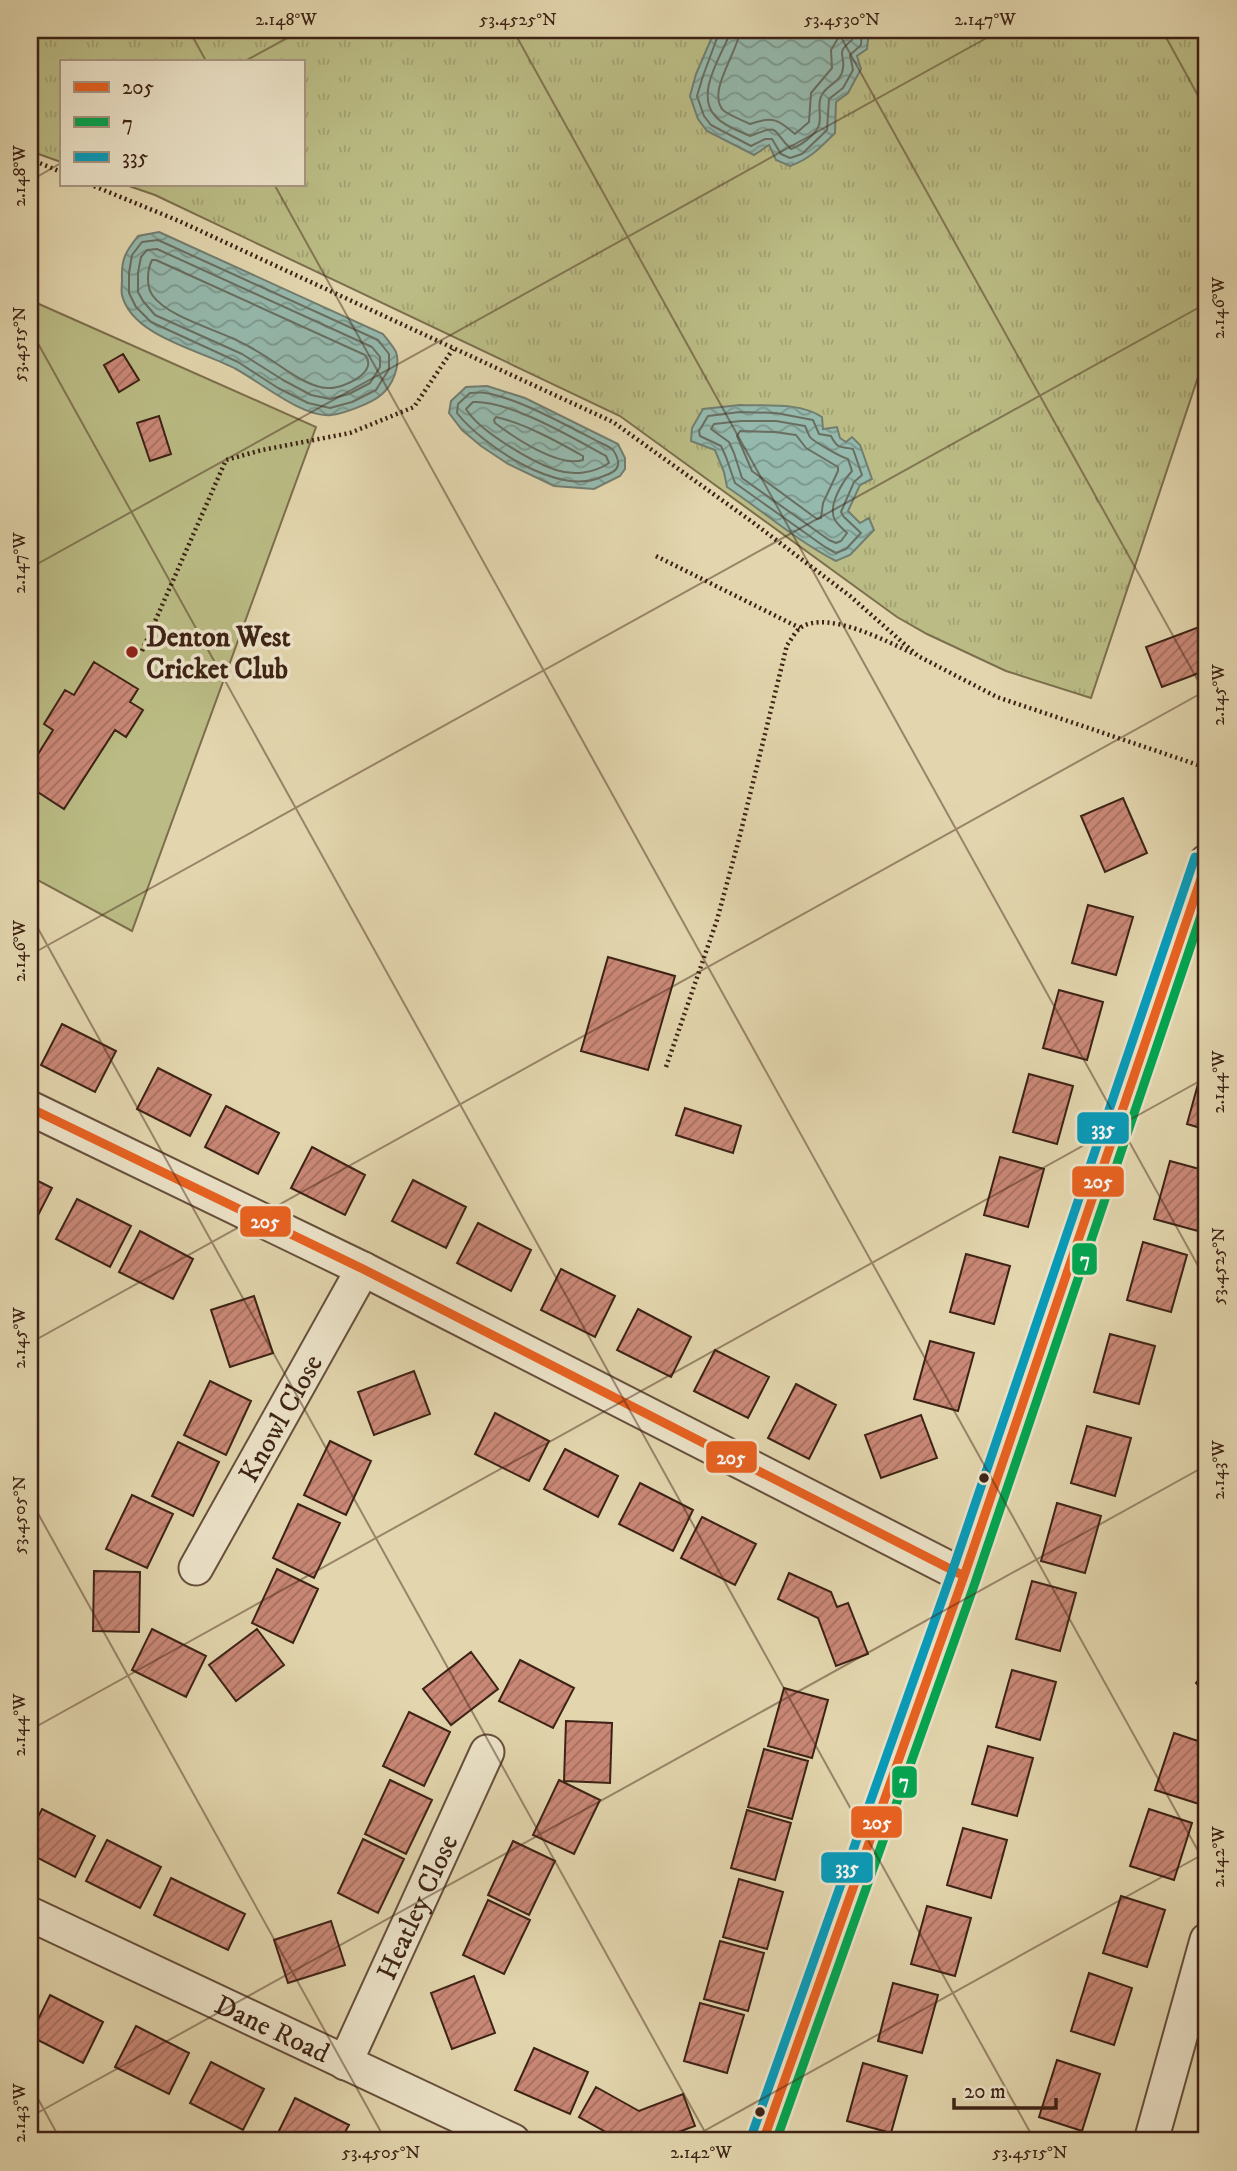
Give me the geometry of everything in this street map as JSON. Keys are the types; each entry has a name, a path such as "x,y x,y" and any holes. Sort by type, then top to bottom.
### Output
{"street":[{"path":"763,2141 964,1576 1207,861"},
{"path":"30,1108 363,1269 964,1576"},
{"name":"Knowl Close","path":"196,1568 363,1269"},
{"name":"Heatley Close","path":"345,2063 487,1752"},
{"name":"Dane Road","path":"30,1914 513,2141"},
{"path":"1152,2141 1207,1940"}],"path":[{"path":"30,159 60,172"},
{"path":"94,186 179,221 613,422 850,596 918,656"},
{"path":"142,651 226,460 262,450 350,433 414,407 453,349"},
{"path":"656,556 800,628"},
{"path":"666,1067 717,920 787,645 800,628 823,621 857,628 997,697 1207,768"}],"green space":[{"path":"30,30 1207,30 1207,350 1091,698 1006,671 897,617 620,416 155,195 129,186 304,186 304,60 60,60 60,162 30,151"},
{"name":"Denton West Cricket Club","path":"30,300 316,427 132,931 30,876"}],"water":[{"path":"715,30 869,30 867,49 857,56 861,69 848,93 836,102 835,133 820,148 790,166 776,160 769,145 754,155 707,131 698,119 690,96 696,74"},
{"path":"159,232 383,334 397,357 396,369 389,386 377,398 357,408 331,415 308,411 236,369 170,341 139,322 128,310 122,293 122,266 130,246 138,236"},
{"path":"487,386 525,398 618,444 625,458 625,469 620,476 594,489 554,486 508,464 462,430 449,413 451,401 466,387"},
{"path":"740,405 782,406 813,412 822,417 823,429 837,427 840,438 846,442 852,437 860,445 872,479 860,485 848,511 860,523 869,518 874,530 850,555 836,561 780,526 727,487 715,450 691,441 692,428 703,409"}],"building":[{"path":"123,354 139,380 119,392 104,365"},
{"path":"159,416 171,454 150,461 137,423"},
{"path":"1207,609 1207,670 1162,687 1146,647 1202,626"},
{"path":"94,662 138,689 130,702 143,710 126,737 115,730 64,809 30,787 30,767 53,730 44,724 65,690 74,695"},
{"path":"1123,798 1147,853 1105,872 1081,816"},
{"path":"1088,905 1133,917 1116,975 1072,963"},
{"path":"608,957 675,976 648,1070 581,1051"},
{"path":"1059,990 1103,1002 1087,1060 1043,1048"},
{"path":"62,1024 116,1051 95,1092 41,1065"},
{"path":"1203,1066 1207,1068 1207,1130 1187,1124"},
{"path":"158,1068 211,1095 190,1136 137,1109"},
{"path":"1029,1074 1073,1086 1057,1144 1013,1132"},
{"path":"226,1106 279,1133 258,1174 205,1147"},
{"path":"685,1108 741,1126 733,1153 676,1135"},
{"path":"312,1147 365,1175 345,1215 291,1188"},
{"path":"1000,1157 1044,1169 1028,1227 984,1215"},
{"path":"1170,1161 1207,1171 1207,1199 1198,1231 1154,1219"},
{"path":"30,1177 52,1188 31,1229 30,1228"},
{"path":"413,1180 466,1207 446,1248 392,1221"},
{"path":"77,1199 131,1226 110,1267 56,1239"},
{"path":"478,1223 531,1250 511,1291 457,1263"},
{"path":"140,1231 193,1259 173,1299 119,1272"},
{"path":"1143,1242 1187,1255 1171,1312 1127,1300"},
{"path":"966,1254 1010,1266 994,1324 950,1312"},
{"path":"561,1269 615,1296 595,1337 541,1310"},
{"path":"254,1296 273,1353 230,1367 211,1310"},
{"path":"638,1309 691,1337 671,1377 617,1350"},
{"path":"1110,1334 1155,1346 1139,1404 1094,1392"},
{"path":"930,1341 974,1353 958,1411 914,1399"},
{"path":"715,1350 769,1377 748,1418 694,1391"},
{"path":"414,1371 430,1414 374,1435 358,1392"},
{"path":"210,1381 251,1401 226,1455 184,1435"},
{"path":"796,1384 836,1405 809,1459 768,1438"},
{"path":"495,1413 549,1441 529,1481 475,1454"},
{"path":"921,1415 937,1458 881,1478 865,1435"},
{"path":"1087,1426 1131,1438 1115,1496 1071,1483"},
{"path":"330,1441 371,1461 346,1515 304,1495"},
{"path":"178,1442 219,1462 193,1516 152,1496"},
{"path":"565,1449 618,1476 598,1517 544,1489"},
{"path":"640,1483 693,1510 673,1551 619,1524"},
{"path":"132,1495 173,1514 147,1568 106,1549"},
{"path":"1057,1503 1101,1516 1085,1573 1041,1561"},
{"path":"298,1504 340,1523 314,1578 273,1558"},
{"path":"702,1517 756,1544 735,1585 681,1558"},
{"path":"277,1569 318,1589 293,1643 252,1623"},
{"path":"94,1571 140,1572 139,1632 93,1631"},
{"path":"789,1573 831,1592 837,1607 848,1603 868,1654 836,1666 818,1618 778,1599"},
{"path":"1032,1581 1076,1593 1060,1651 1016,1639"},
{"path":"152,1629 206,1656 186,1697 132,1670"},
{"path":"257,1629 284,1665 236,1701 209,1665"},
{"path":"471,1652 498,1689 451,1725 423,1689"},
{"path":"520,1660 574,1688 553,1728 499,1701"},
{"path":"1012,1670 1056,1682 1040,1740 996,1727"},
{"path":"1207,1671 1207,1694 1196,1683"},
{"path":"784,1688 828,1700 812,1758 768,1746"},
{"path":"409,1712 450,1732 424,1786 383,1766"},
{"path":"566,1721 612,1723 610,1783 564,1781"},
{"path":"1174,1733 1207,1744 1207,1778 1199,1804 1155,1790"},
{"path":"988,1746 1033,1758 1017,1816 972,1804"},
{"path":"764,1749 808,1761 792,1819 748,1807"},
{"path":"390,1780 432,1800 406,1854 365,1834"},
{"path":"559,1780 600,1800 574,1854 533,1835"},
{"path":"42,1809 95,1836 75,1877 30,1854 30,1833"},
{"path":"1149,1809 1192,1823 1174,1880 1130,1866"},
{"path":"747,1810 791,1823 775,1880 731,1868"},
{"path":"963,1828 1007,1840 991,1898 947,1885"},
{"path":"363,1839 404,1859 378,1913 338,1893"},
{"path":"107,1840 161,1867 140,1908 86,1881"},
{"path":"513,1841 555,1861 529,1915 488,1895"},
{"path":"171,1878 245,1914 228,1950 154,1915"},
{"path":"739,1879 783,1892 767,1949 723,1937"},
{"path":"1121,1896 1165,1910 1147,1967 1103,1953"},
{"path":"488,1900 530,1920 504,1974 463,1955"},
{"path":"927,1906 971,1918 955,1976 911,1964"},
{"path":"331,1921 345,1965 288,1983 274,1940"},
{"path":"720,1941 764,1953 748,2011 704,1999"},
{"path":"1089,1973 1132,1988 1114,2045 1071,2031"},
{"path":"474,1976 495,2033 452,2049 431,1993"},
{"path":"893,1983 938,1995 922,2053 878,2041"},
{"path":"50,1995 103,2022 83,2063 30,2036"},
{"path":"700,2003 744,2015 727,2073 684,2061"},
{"path":"136,2026 189,2053 169,2094 115,2067"},
{"path":"534,2048 588,2072 570,2114 515,2090"},
{"path":"1057,2060 1100,2074 1082,2131 1039,2117"},
{"path":"211,2062 264,2089 243,2130 190,2103"},
{"path":"863,2063 907,2076 891,2133 847,2121"},
{"path":"596,2087 639,2111 683,2094 695,2126 654,2141 622,2141 579,2117"},
{"path":"295,2098 349,2125 340,2141 275,2139"}],"transit line":[{"name":"335","path":"751,2137 952,1572 1195,857"},
{"name":"205","path":"763,2141 964,1576 1207,861"},
{"name":"7","path":"776,2141 976,1580 1207,898"},
{"name":"205","path":"30,1108 363,1269 964,1576"}],"place":[{"name":"Denton West Cricket Club","path":"132,652"}]}
